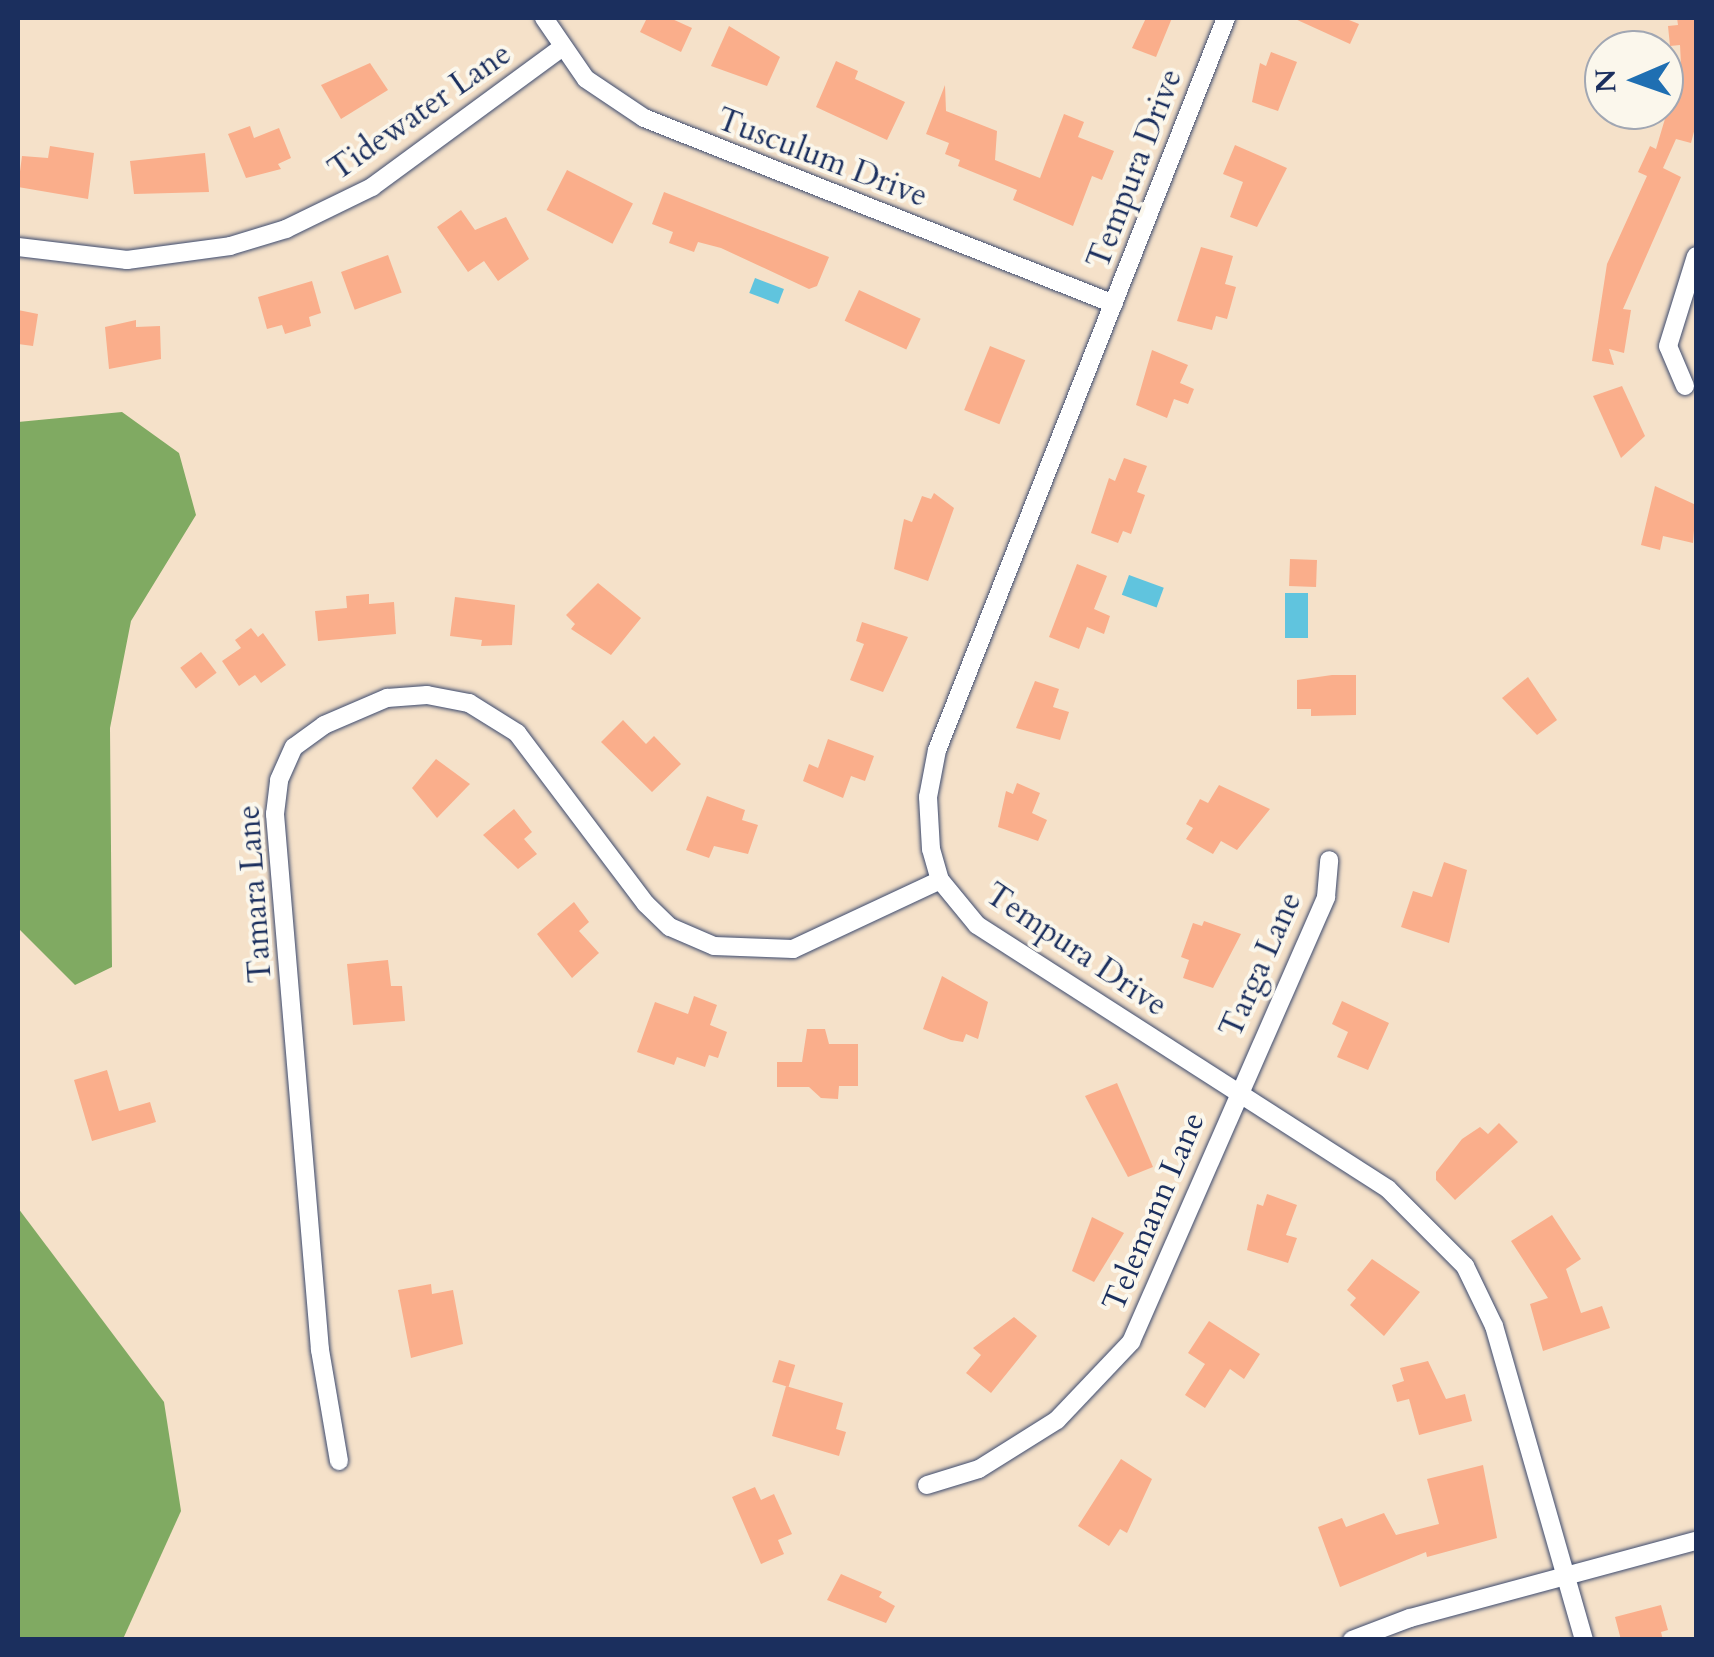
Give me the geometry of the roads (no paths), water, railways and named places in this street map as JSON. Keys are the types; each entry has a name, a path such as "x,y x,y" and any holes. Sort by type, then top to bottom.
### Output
{"street":[{"name":"Tusculum Drive","path":"544,18 560,49 586,79 660,125 1114,304"},
{"name":"Tempura Drive","path":"1226,18 937,750 927,823 940,880 977,925 1388,1189 1465,1266 1494,1326 1584,1640"},
{"name":"Tidewater Lane","path":"18,247 127,260 230,246 286,229 372,187 560,49"},
{"path":"1685,386 1668,346 1696,256"},
{"name":"Tamara Lane","path":"338,1461 320,1350 276,831 279,780 294,746 324,724 387,698 427,695 470,703 517,733 646,904 670,927 714,946 793,948 940,880"},
{"name":"Targa Lane","path":"1237,1091 1326,897 1329,860"},
{"name":"Telemann Lane","path":"927,1484 979,1469 1056,1420 1131,1342 1154,1301 1237,1091"},
{"path":"1352,1640 1567,1575 1696,1541"}],"water":[{"path":"755,278 784,289 778,304 749,293"},
{"path":"1129,575 1164,588 1157,607 1122,595"},
{"path":"1285,593 1308,593 1308,638 1285,638"}]}
